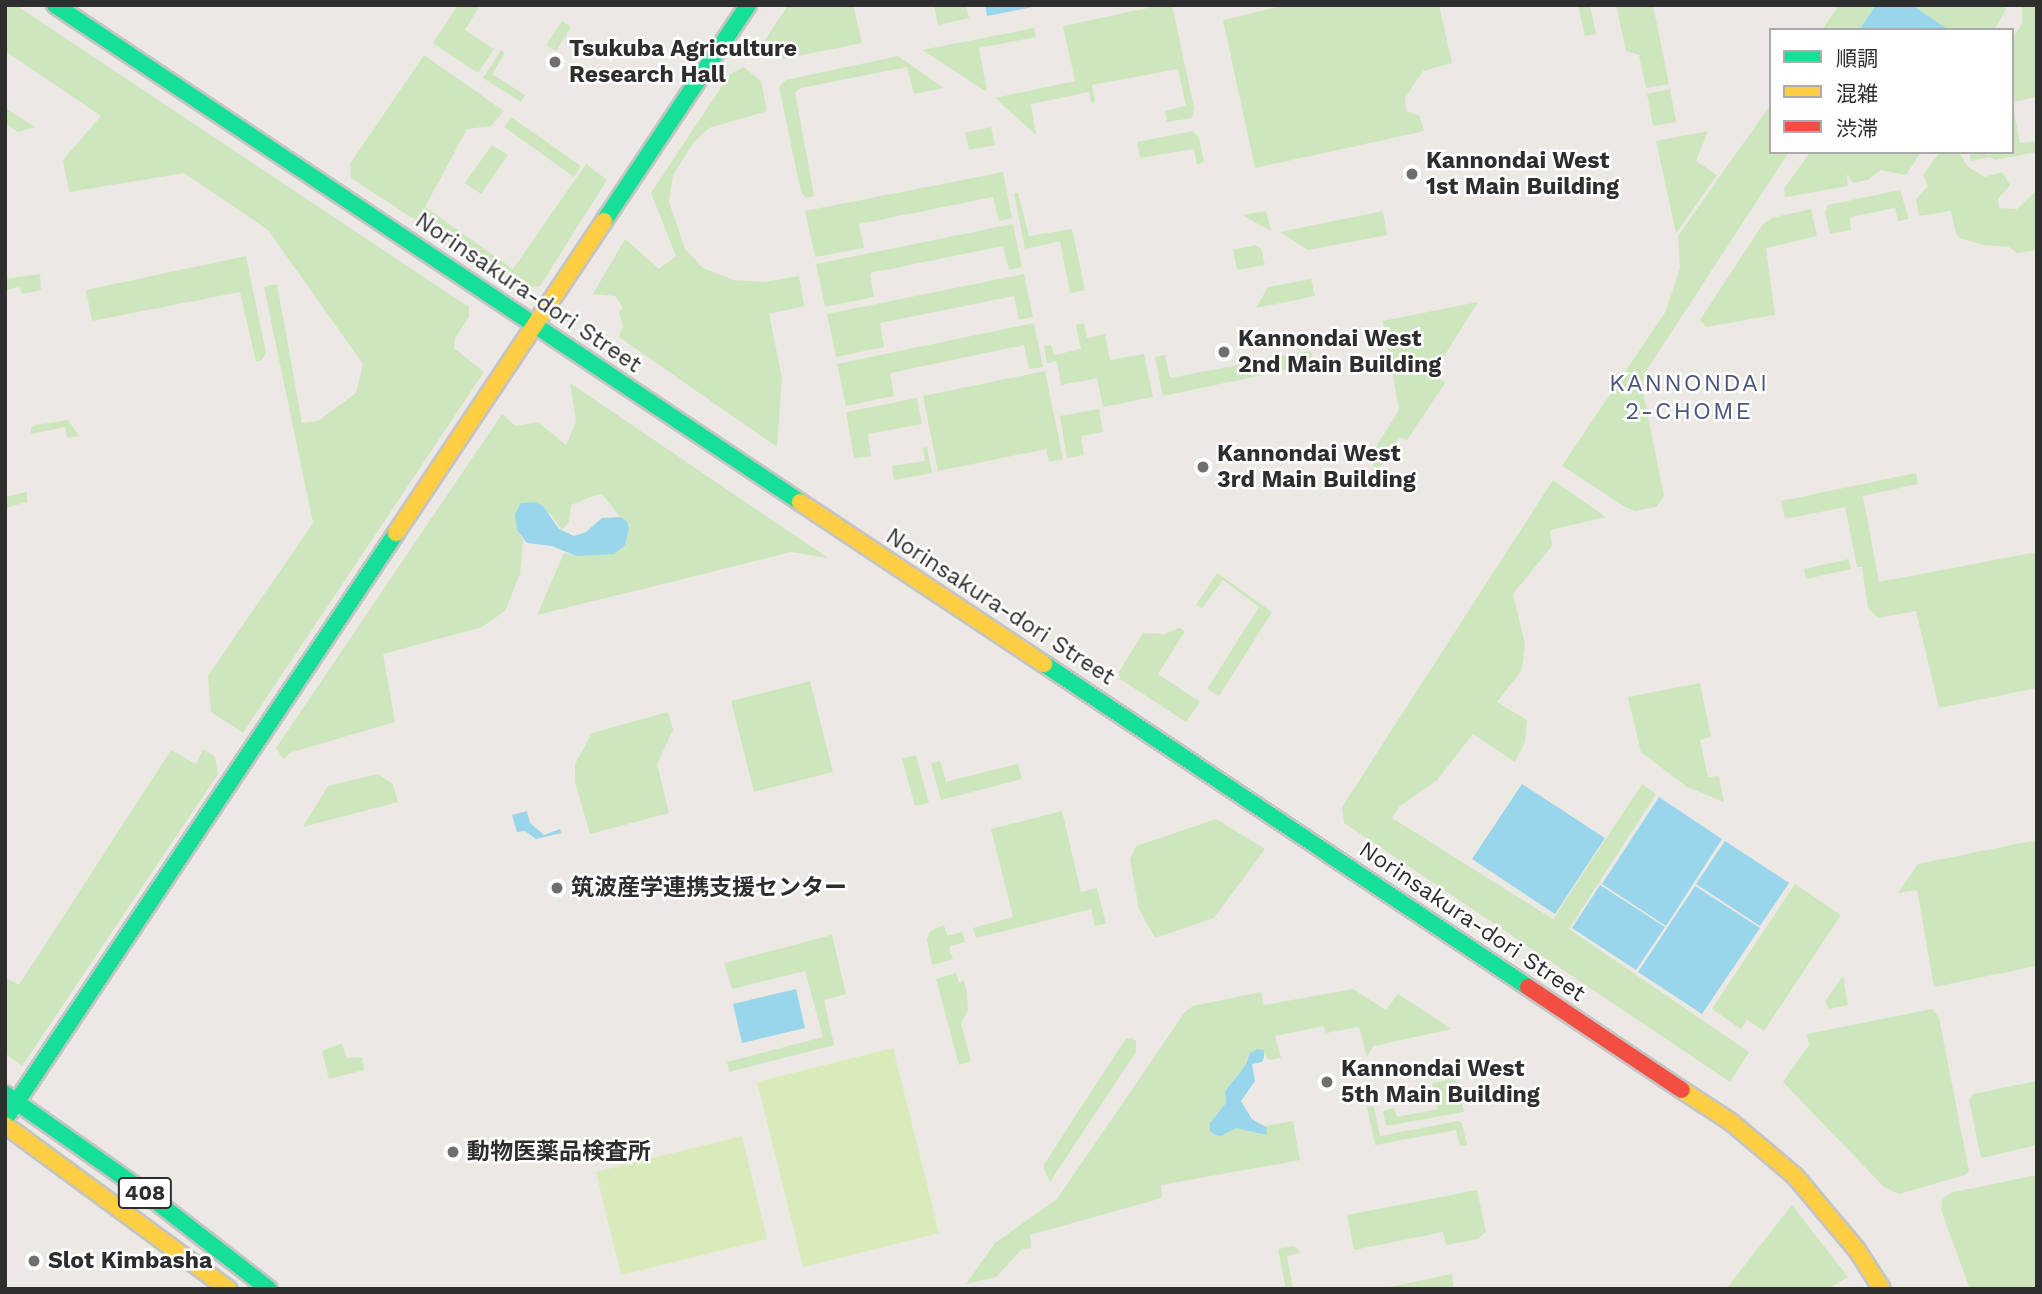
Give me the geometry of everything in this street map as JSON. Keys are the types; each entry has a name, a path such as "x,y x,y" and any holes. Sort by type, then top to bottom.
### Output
{"main road":[{"name":"Norinsakura-dori Street","path":"55,5 1731,1122 1803,1186 1857,1250 1882,1289"},
{"path":"5,1120 11,1098 535,325 748,5"},
{"name":"408","path":"11,1098 184,1221 269,1289"},
{"name":"408","path":"5,1125 228,1289"}],"green space":[{"path":"5,5 16,5 469,307 469,317 455,338 454,348 484,372 243,733 211,712 208,676 313,523 264,287 277,284 302,423 318,421 356,393 363,364 268,230 184,173 69,192 63,160 101,116 5,51"},
{"path":"458,5 480,5 465,30 494,49 478,73 433,43"},
{"path":"788,5 853,5 862,43 783,59 760,47"},
{"path":"934,5 966,5 969,18 938,25"},
{"path":"1172,5 1194,108 1192,118 1167,122 1165,111 1186,106 1178,69 1092,85 1095,101 1091,102 1089,92 1031,104 1036,135 995,98 1075,81 1063,26"},
{"path":"1287,5 1439,5 1452,63 1423,71 1405,98 1406,111 1420,116 1424,131 1255,168 1223,20"},
{"path":"1578,5 1590,5 1596,34 1585,36"},
{"path":"1616,5 1653,5 1669,84 1646,88 1639,55 1626,51"},
{"path":"1839,5 1876,5 1860,28 1823,28"},
{"path":"1912,5 2002,5 2006,9 1995,28 1946,28"},
{"path":"2022,5 2037,5 2037,97 2014,102 2014,37 2022,24"},
{"path":"562,21 571,27 556,51 546,45"},
{"path":"1034,28 1036,37 979,48 987,92 922,50"},
{"path":"501,50 505,53 492,74 525,95 521,102 483,78"},
{"path":"424,55 504,111 491,126 467,129 425,207 513,269 586,164 607,180 540,286 520,288 351,178 350,164"},
{"path":"898,56 944,88 914,94 907,67 801,88 795,92 814,196 806,198 801,192 779,87 786,80"},
{"path":"744,67 761,81 767,111 709,128 694,142 673,175 669,202 685,249 703,268 734,280 764,282 799,276 804,306 769,314 782,378 777,447 619,337 623,326 619,312 623,308 615,296 593,294 625,239 659,269 676,256 651,193 730,74"},
{"path":"1670,89 1676,122 1653,126 1647,94"},
{"path":"1769,107 1769,154 1788,154 1646,371 1642,386 1664,496 1656,507 1635,511 1562,466 1666,311 1680,268 1678,236"},
{"path":"5,108 35,127 18,132 5,123"},
{"path":"2014,112 2020,143 2037,141 2037,152 1995,160 1990,157 1971,161 1969,154 2014,154"},
{"path":"511,117 581,166 574,177 504,127"},
{"path":"991,127 995,145 969,150 965,133"},
{"path":"1193,131 1199,138 1204,162 1197,165 1194,149 1140,158 1137,142"},
{"path":"1708,131 1696,161 1717,175 1676,233 1656,141"},
{"path":"492,145 508,155 481,194 465,183"},
{"path":"1809,154 1920,154 1906,175 1881,170 1868,180 1853,183 1847,174 1848,186 1785,197 1784,189"},
{"path":"1939,154 1960,154 1968,167 1985,177 2002,172 2010,185 1998,199 1999,208 2017,209 2037,190 2037,250 2017,253 2009,247 1983,245 1960,238 1956,234 1951,211 1919,216 1916,199 1928,186 1923,175"},
{"path":"1003,172 1012,218 999,221 993,197 859,224 864,248 815,257 805,211"},
{"path":"1900,190 1909,219 1898,221 1895,208 1850,217 1851,230 1830,234 1825,212 1828,205"},
{"path":"1014,193 1018,193 1029,236 1072,229 1085,290 1070,293 1060,241 1025,249"},
{"path":"1811,209 1817,236 1766,248 1775,315 1706,327 1700,320 1763,224 1772,218"},
{"path":"1266,211 1271,231 1242,215"},
{"path":"1383,211 1387,235 1308,250 1280,232"},
{"path":"1013,224 1022,267 1009,270 1003,246 870,273 874,297 825,307 816,264"},
{"path":"1255,245 1261,248 1265,265 1237,270 1233,250"},
{"path":"246,256 266,353 262,360 256,362 240,292 92,321 86,290"},
{"path":"40,274 41,290 22,294 20,287 5,290 5,279"},
{"path":"1024,274 1033,317 1019,320 1014,296 880,323 884,347 836,357 827,314"},
{"path":"1311,279 1315,296 1256,308 1268,287"},
{"path":"1478,302 1433,374 1445,383 1407,440 1399,437 1373,479 1374,450 1399,410 1383,321"},
{"path":"1034,323 1043,367 1029,369 1024,345 890,373 894,396 846,406 837,364"},
{"path":"1084,323 1087,338 1105,334 1110,360 1144,354 1153,397 1103,407 1097,378 1061,385 1057,361 1047,363 1044,346 1051,345 1054,355 1081,349 1076,325"},
{"path":"1311,351 1314,364 1163,396 1155,357 1165,355 1170,378"},
{"path":"1045,371 1063,459 1049,462 1046,449 938,471 923,396"},
{"path":"570,383 828,558 791,552 537,615 564,553 576,556 627,521 620,517 602,494 591,497 571,505 569,522 562,530 550,513 517,530 523,540 520,574 505,611 482,627 383,654 395,722 289,753 284,760 276,748 502,414 515,426 538,422 566,445 576,422"},
{"path":"917,398 922,424 868,434 871,456 854,458 846,412"},
{"path":"1099,409 1103,432 1081,436 1084,455 1067,458 1060,416"},
{"path":"68,420 79,436 67,438 65,427 31,434 31,428 36,425"},
{"path":"927,447 932,473 894,480 892,466 925,461 923,448"},
{"path":"1916,473 1918,484 1863,496 1879,582 2037,552 2037,688 1939,708 1916,611 1878,618 1868,608 1862,567 1857,567 1845,507 1785,519 1781,501"},
{"path":"1553,480 1606,517 1550,530 1552,546 1513,594 1525,644 1522,670 1497,702 1527,720 1525,742 1515,762 1473,734 1437,780 1399,807 1392,818 1553,919 1642,784 1656,794 1569,929 1749,1052 1730,1082 1344,823 1342,807"},
{"path":"27,492 27,502 5,508 5,497"},
{"path":"1849,559 1851,569 1806,579 1804,569"},
{"path":"1217,573 1272,612 1219,696 1207,689 1259,607 1223,580 1202,608 1196,605"},
{"path":"1179,628 1185,631 1158,674 1200,702 1186,722 1120,679 1119,672 1143,633 1165,634"},
{"path":"810,681 833,772 754,792 731,701"},
{"path":"1700,683 1711,737 1700,740 1708,777 1719,776 1724,802 1687,787 1641,752 1628,697"},
{"path":"668,712 673,730 657,764 669,813 590,834 575,782 575,764 592,733"},
{"path":"203,749 215,757 218,774 22,1066 5,1053 5,977 19,985 171,750 196,764"},
{"path":"916,755 929,803 915,806 902,759"},
{"path":"940,761 946,782 1018,764 1022,779 941,800 931,763"},
{"path":"378,774 393,784 398,802 303,827 328,786"},
{"path":"1062,811 1081,892 1097,888 1106,924 1095,926 1091,909 976,938 973,928 1013,917 991,829"},
{"path":"1216,819 1265,849 1214,918 1155,938 1139,909 1130,859 1136,846"},
{"path":"2037,840 2037,966 1934,987 1917,890 1898,893 1918,864"},
{"path":"1795,884 1841,915 1764,1031 1747,1020 1741,1029 1712,1009"},
{"path":"944,925 947,936 962,932 965,942 949,947 953,959 932,965 927,940 930,931"},
{"path":"832,935 846,994 824,1000 834,1045 729,1072 727,1062 823,1037 805,971 732,989 724,963"},
{"path":"956,973 959,982 964,981 967,993 968,1010 961,1023 971,1061 959,1065 936,979"},
{"path":"1843,976 1848,1005 1829,1009 1825,1001"},
{"path":"1353,989 1386,1010 1398,994 1452,1029 1373,1046 1367,1057 1359,1027 1326,1033 1324,1026 1275,1036 1281,1058 1269,1060 1260,1049 1247,1057 1245,1066 1225,1091 1226,1103 1209,1127 1227,1132 1236,1128 1247,1128 1263,1135 1265,1126 1293,1121 1300,1160 1161,1185 1162,1198 1030,1235 1031,1248 1022,1249 996,1277 966,1284 995,1243 1057,1199 1185,1012 1193,1006 1261,992 1264,1005"},
{"path":"1932,1009 1939,1018 1969,1171 1965,1175 1899,1194 1884,1187 1783,1082 1809,1045 1807,1034"},
{"path":"1126,1039 1136,1041 1136,1052 1050,1182 1043,1166"},
{"path":"342,1043 347,1058 362,1057 364,1070 329,1079 322,1051"},
{"path":"893,1048 939,1233 803,1267 757,1082"},
{"path":"1453,1078 1458,1083 1464,1112 1386,1126 1383,1111 1394,1108 1397,1117 1438,1109 1432,1084"},
{"path":"2037,1081 2037,1145 1981,1158 1969,1100 1973,1094"},
{"path":"1374,1106 1380,1136 1458,1121 1462,1123 1467,1145 1460,1146 1456,1130 1375,1145 1367,1107"},
{"path":"742,1136 767,1239 621,1275 596,1172"},
{"path":"2037,1175 2037,1289 1970,1289 1941,1210 1942,1200 1950,1193"},
{"path":"1477,1190 1486,1232 1478,1239 1446,1245 1443,1232 1354,1250 1347,1215"},
{"path":"1792,1205 1848,1277 1828,1289 1726,1289"},
{"path":"1294,1246 1301,1253 1287,1256 1293,1289 1286,1289 1278,1249"},
{"path":"1452,1274 1454,1289 1379,1289"}],"water":[{"path":"985,5 1043,5 987,16"},
{"path":"1876,5 1912,5 1946,28 1860,28"},
{"path":"534,502 543,506 559,529 574,536 586,532 602,518 620,517 627,521 629,528 625,545 614,554 576,556 552,546 527,543 517,530 515,514 521,503"},
{"path":"1522,784 1605,838 1555,914 1472,859"},
{"path":"1659,797 1722,839 1666,926 1602,884"},
{"path":"527,811 530,823 544,835 560,829 561,833 536,839 525,831 517,832 512,815"},
{"path":"1725,841 1789,883 1760,926 1696,884"},
{"path":"1600,885 1665,927 1636,970 1572,928"},
{"path":"1695,886 1760,928 1702,1014 1638,972"},
{"path":"796,989 805,1028 742,1043 733,1004"},
{"path":"1257,1049 1264,1050 1264,1057 1262,1062 1252,1064 1255,1081 1241,1101 1252,1119 1267,1128 1266,1135 1236,1128 1221,1136 1215,1135 1210,1131 1210,1123 1226,1103 1225,1091 1245,1066 1250,1053"}],"traffic: fast":[{"path":"55,5 800,502"},
{"path":"604,221 748,5"},
{"path":"6,1118 396,533"},
{"path":"1044,664 1528,987"},
{"path":"5,1094 140,1189 269,1289"}],"traffic: slow":[{"path":"396,533 604,221"},
{"path":"800,502 1044,664"},
{"path":"1682,1090 1731,1122 1795,1176 1857,1250 1882,1289"},
{"path":"5,1125 228,1289"}],"traffic: jam":[{"path":"1528,987 1682,1090"}],"place":[{"name":"Tsukuba Agriculture Research Hall","path":"555,62"},
{"name":"Kannondai West 1st Main Building","path":"1412,174"},
{"name":"Kannondai West 2nd Main Building","path":"1224,352"},
{"name":"Kannondai West 3rd Main Building","path":"1203,467"},
{"name":"筑波産学連携支援センター","path":"557,888"},
{"name":"Kannondai West 5th Main Building","path":"1327,1082"},
{"name":"動物医薬品検査所","path":"453,1152"},
{"name":"Slot Kimbasha","path":"34,1261"}],"district":[{"name":"KANNONDAI 2-CHOME","path":"1689,398"}]}
